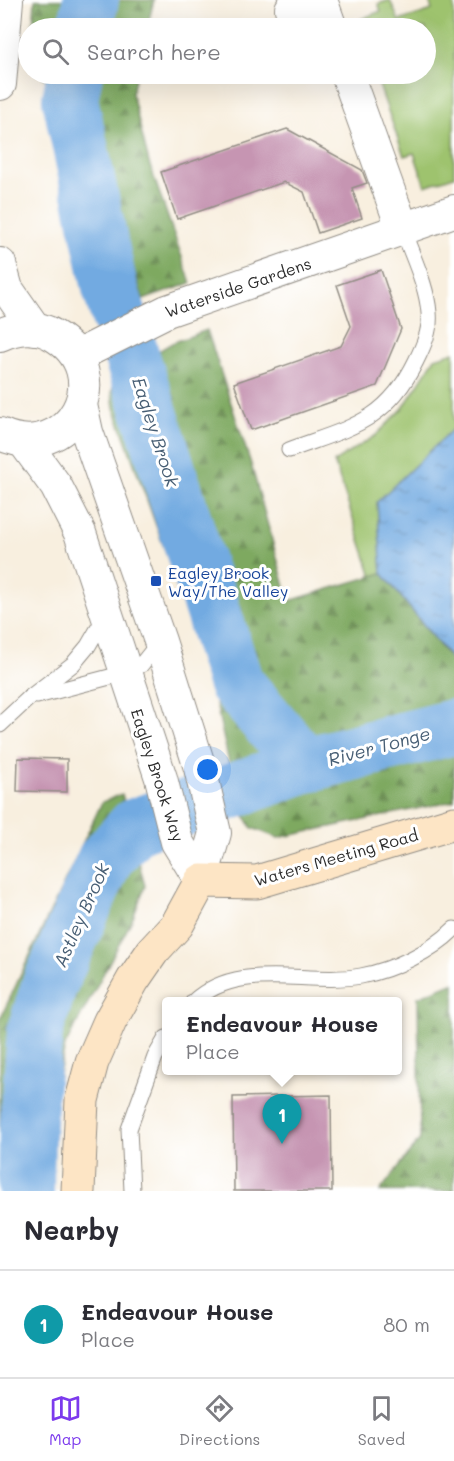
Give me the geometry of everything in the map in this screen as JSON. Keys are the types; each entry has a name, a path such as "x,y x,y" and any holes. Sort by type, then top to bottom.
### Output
{"street":[{"path":"0,84 7,0"},
{"path":"321,0 327,18"},
{"path":"351,84 403,230"},
{"name":"Waterside Gardens","path":"89,349 167,311 454,211"},
{"path":"0,264 7,289 35,329"},
{"path":"0,335 9,331 35,329 48,331 64,341 89,349 84,372 85,389 81,405 72,421 58,433 42,440 12,438"},
{"name":"Eagley Brook Way","path":"81,405 87,432 160,641 200,768 215,833 201,881"},
{"name":"Eagley Brook Way","path":"12,438 56,486 80,533 161,778 177,842 201,881"},
{"name":"Waters Meeting Road","path":"201,881 256,882 454,823"},
{"path":"78,1191 82,1100 92,1062 110,1021 133,980 153,951 177,926 201,881"}],"lane":[{"path":"289,450 364,422 381,411 398,393 423,348 429,314 403,230"},
{"path":"0,725 28,698 74,664 88,646 106,615"},
{"path":"28,698 125,674 141,665 160,641"},
{"path":"201,997 223,983 248,978 360,976 395,966 449,934"},
{"path":"132,1191 129,1129 155,1057 162,1045"}],"green space":[{"path":"35,0 154,0 150,18 34,18"},
{"path":"390,0 398,18 364,18 381,11 378,4"},
{"path":"429,0 454,0 454,176 425,186 414,153 404,156 379,84 436,84 436,18 408,18 432,10"},
{"path":"48,84 134,84 132,94 149,163 191,283 143,300 108,181"},
{"path":"207,330 251,464 289,601 382,573 451,660 454,658 454,801 278,838 252,828 238,805 210,676 114,408 112,392 115,377 172,343"},
{"path":"454,352 454,428 377,502 382,573 372,576 334,462 375,436 403,408 435,358"},
{"path":"122,794 145,886 133,918 65,1046 51,1111 44,1191 0,1191 0,1019 102,802"},
{"path":"454,982 454,1191 380,1191 420,1139 418,997"}],"water":[{"path":"454,428 454,658 452,660 382,573 377,502"}],"building":[{"path":"287,129 362,170 367,183 352,188 362,218 318,233 304,192 284,182 177,219 161,172"},
{"path":"381,270 401,329 377,386 251,430 234,383 341,346 351,326 337,285"},
{"path":"18,758 67,759 67,792 17,791"},
{"path":"331,1095 332,1191 234,1191 233,1097"}],"waterway":[{"name":"Eagley Brook","path":"87,18 91,0"},
{"name":"Eagley Brook","path":"73,84 70,99 110,288 236,684 305,765"},
{"name":"Astley Brook","path":"26,1191 27,1135 35,1031 49,986 105,859 135,826 305,765 454,727"}],"place":[{"name":"Eagley Brook Way/The Valley","path":"156,581"},
{"name":"Endeavour House","path":"282,1144"}],"water label":[{"name":"River Tonge","path":"379,746"}]}
